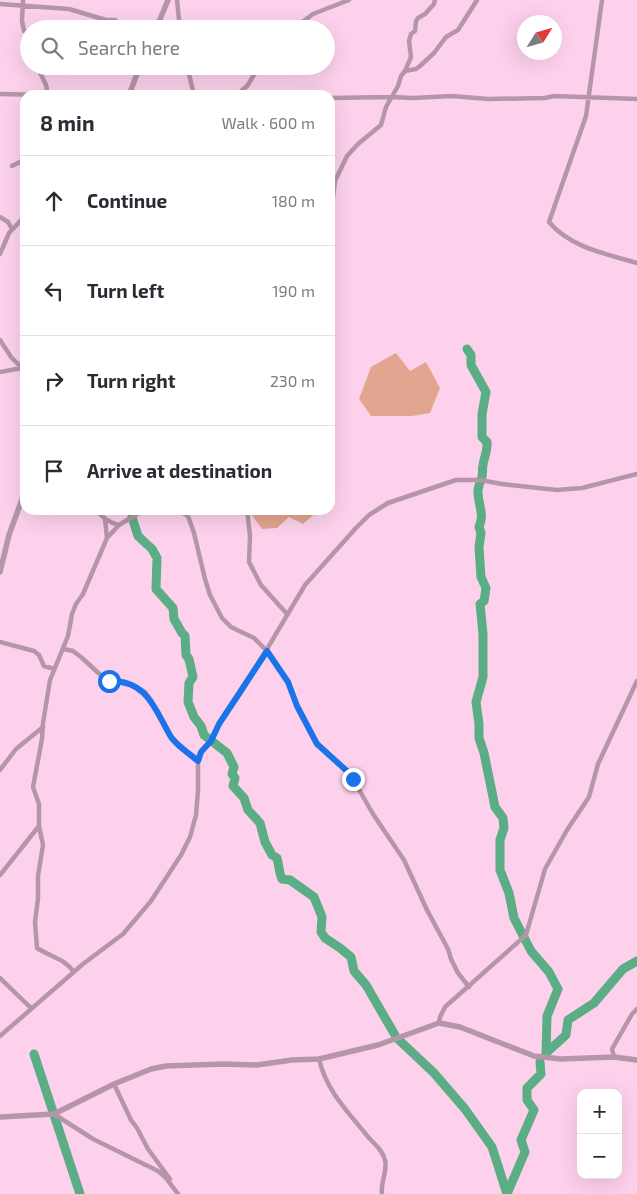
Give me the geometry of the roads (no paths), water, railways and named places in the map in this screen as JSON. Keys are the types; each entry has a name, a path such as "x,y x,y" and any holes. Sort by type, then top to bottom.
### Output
{"street":[{"path":"22,20 23,0"},
{"path":"160,20 168,0"},
{"path":"177,0 179,20"},
{"path":"305,20 313,14 348,0"},
{"path":"335,187 339,172 352,150 382,125 391,97 411,57 410,41 415,31 416,21 425,14 434,4 435,0"},
{"path":"405,71 420,66 446,37 458,30 477,0"},
{"path":"602,0 586,116 550,222 568,238 577,243 637,263"},
{"path":"0,4 69,9 106,20"},
{"path":"41,75 46,90"},
{"path":"131,90 137,75"},
{"path":"190,75 193,90"},
{"path":"242,90 254,75"},
{"path":"0,94 20,94"},
{"path":"335,98 462,96 488,100 554,96 637,99"},
{"path":"12,166 20,162"},
{"path":"0,217 8,222 12,229"},
{"path":"0,254 12,229 20,221"},
{"path":"0,340 20,367"},
{"path":"0,372 20,370"},
{"path":"0,1036 74,972 123,934 151,900 181,855 190,837 196,815 198,761 201,752 211,741 219,724 267,651 287,614 312,577 369,515 388,503 456,480 480,480 557,490 582,488 637,474"},
{"path":"0,572 7,541 20,505"},
{"path":"101,515 119,525"},
{"path":"74,972 68,963 38,948 36,943 35,922 42,845 39,826 39,804 33,787 42,739 47,695 54,669 64,649 72,614 76,604 84,594 106,538 119,525 136,515"},
{"path":"248,515 250,536 249,562 261,585 287,614"},
{"path":"188,516 210,595 222,618 231,628 254,638 267,651 288,682 297,706 317,744 348,772 353,779 373,814 404,860 458,973 469,987"},
{"path":"105,519 106,538"},
{"path":"0,642 34,650 40,655 44,666 54,669"},
{"path":"64,649 73,650 105,679 124,682 145,692 172,739 198,761"},
{"path":"439,1023 440,1016 445,1007 526,935 545,869 567,830 589,797 598,764 637,681"},
{"path":"0,770 16,749 43,728"},
{"path":"0,875 39,826"},
{"path":"0,978 31,1008"},
{"path":"614,1057 612,1049 632,1014 637,1009"},
{"path":"0,1118 54,1114 114,1084 151,1069 166,1066 223,1064 257,1066 292,1060 319,1059 378,1045 439,1023 460,1027 534,1056 561,1059 614,1057 637,1060"},
{"path":"319,1059 323,1076 337,1100 369,1138 381,1148 386,1161 382,1194"},
{"path":"114,1084 131,1120 178,1194"},
{"path":"54,1114 93,1139 158,1172 174,1188"}],"waterway":[{"path":"467,349 471,355 471,365 486,392 482,414 482,437 487,442 487,448 478,492 481,514 479,527 481,533 479,547 481,577 486,588 484,601 480,604 483,634 483,677 476,702 479,738 495,807 503,818 504,828 500,840 500,870 509,893 514,918 531,951 549,972 558,989 547,1016 546,1053"},
{"path":"133,515 138,536 152,549 157,558 156,589 173,608 174,619 185,636 186,655 189,659 193,677 189,683 188,702 194,717 201,726 204,735 227,753 234,767 232,774 235,778 233,786 244,798 248,810 260,823 265,842 272,855 277,858 282,879 290,880 314,897 322,917 321,932 325,938 351,957 354,971 366,985 395,1035"},
{"path":"546,1053 566,1035 568,1020 594,1003 623,969 637,961"},
{"path":"399,1040 434,1073 465,1109 492,1147 507,1194"},
{"path":"34,1054 80,1194"},
{"path":"507,1194 525,1152 521,1140 534,1110 527,1100 527,1088 541,1074 540,1062"}]}
